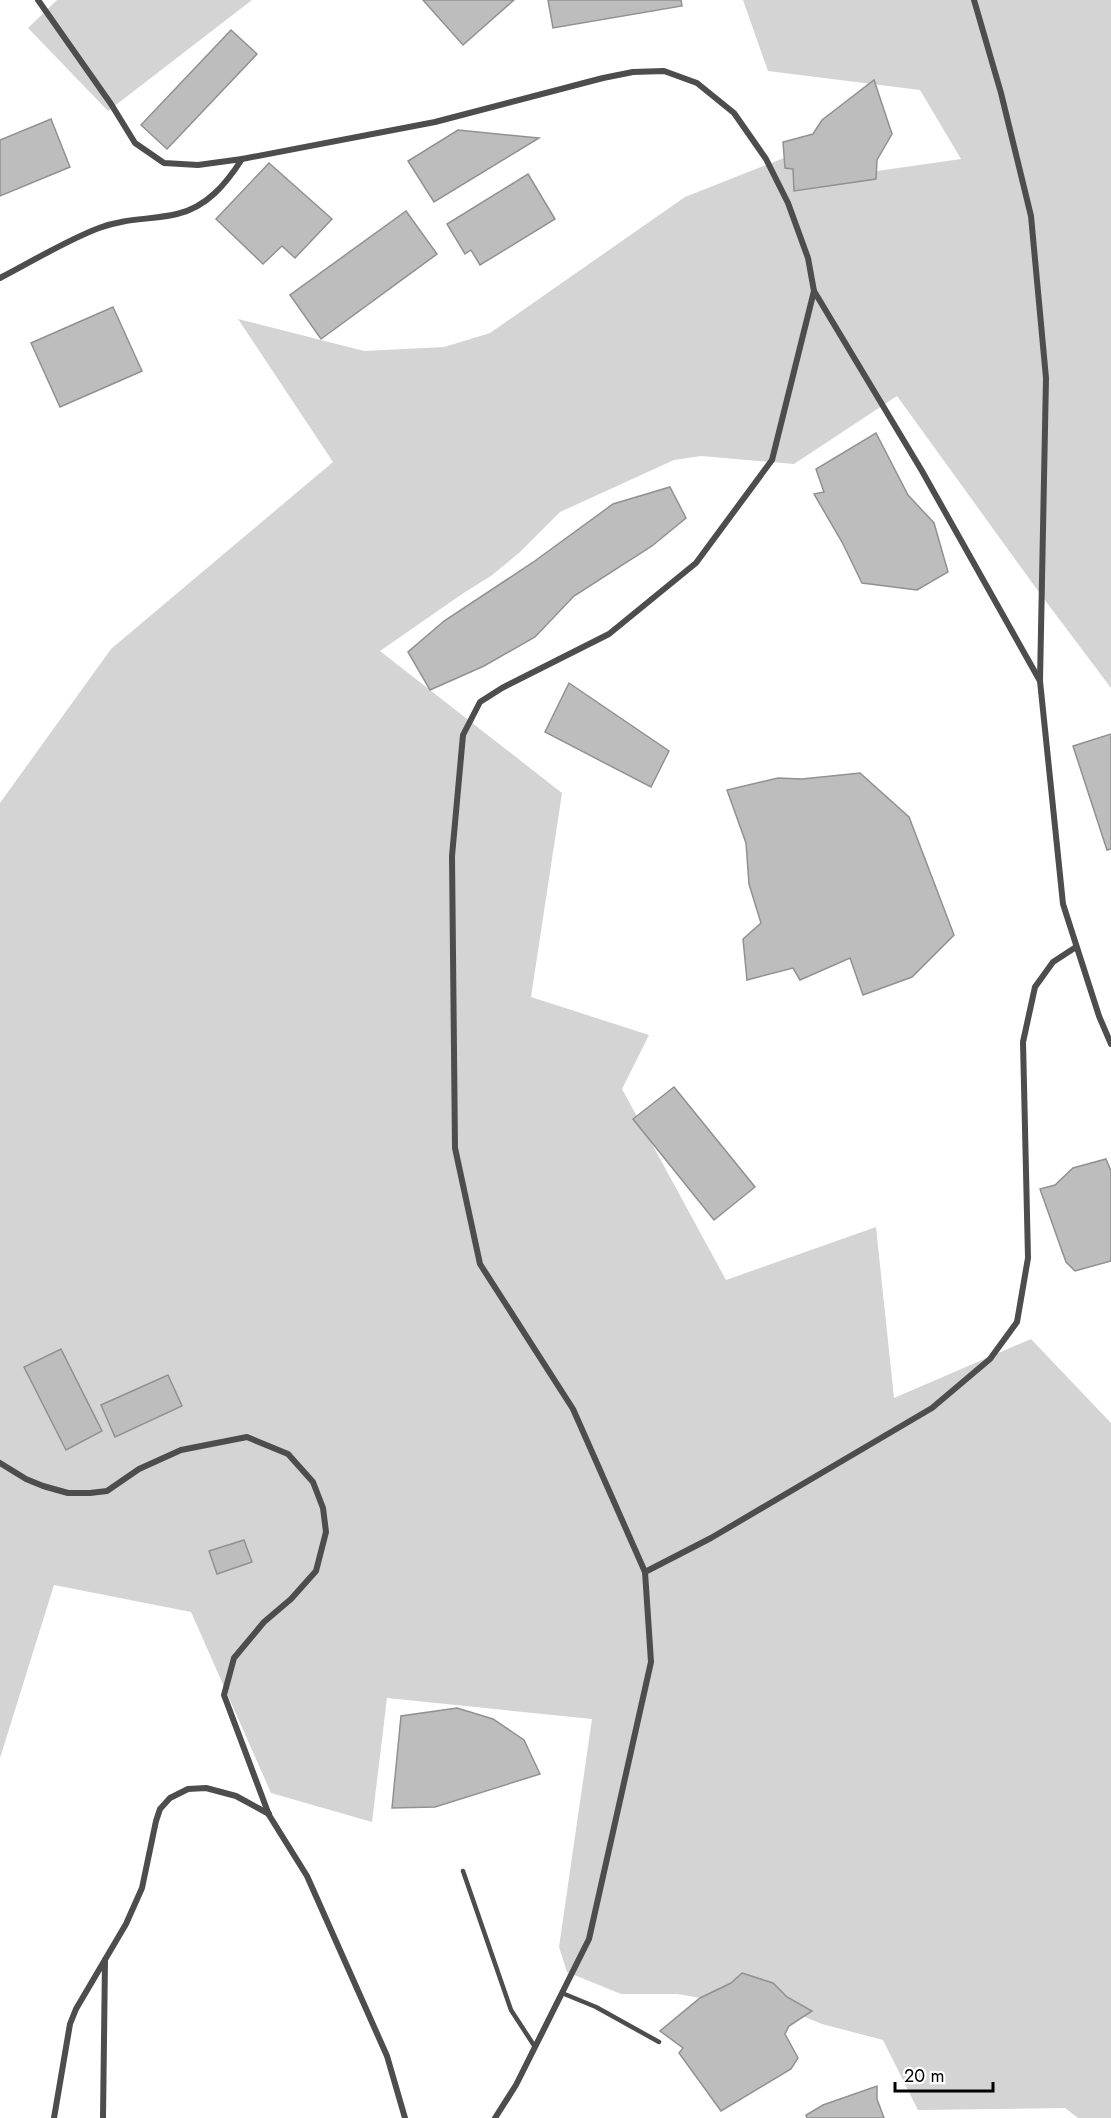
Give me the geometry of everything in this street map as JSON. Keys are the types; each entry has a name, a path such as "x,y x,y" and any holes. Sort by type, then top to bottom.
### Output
{"street":[{"path":"38,0 135,142 164,163 198,165 242,159 435,122 633,72 664,71 697,83 734,113 766,159 788,203 808,258 814,291 922,471 1040,681"},
{"path":"974,0 1001,93 1031,216 1046,378 1040,681 1063,904 1099,1016 1111,1044"},
{"path":"0,278 99,228 123,221 178,214 204,203 226,184 242,159"},
{"path":"495,2118 516,2085 589,1939 651,1662 645,1572 573,1409 480,1264 455,1148 452,856 463,735 480,702 502,688 609,634 696,563 772,460 814,291"},
{"path":"645,1572 711,1538 932,1408 990,1359 1017,1322 1028,1258 1023,1042 1035,987 1053,962 1076,947"},
{"path":"0,1463 26,1479 43,1486 68,1493 90,1493 107,1491 139,1469 181,1450 247,1437 288,1454 313,1482 323,1508 326,1532 316,1571 291,1599 264,1622 234,1658 224,1695 269,1815 307,1876 387,2056 405,2118"},
{"path":"54,2118 70,2024 76,2009 126,1924 142,1888 160,1809 170,1798 188,1789 206,1788 236,1796 269,1815"},
{"path":"103,2118 105,1960"}],"lane":[{"path":"463,1871 511,2010 535,2047"},
{"path":"562,1993 596,2007 659,2042"}],"shaded area":[{"path":"57,0 252,0 108,111 28,28"},
{"path":"743,0 1111,0 1111,688 897,396 794,464 701,456 674,460 560,512 519,553 491,576 380,651 562,793 531,997 649,1035 622,1089 726,1280 876,1227 894,1398 1031,1339 1111,1423 1111,2118 1078,2118 1065,2108 918,2110 883,2040 822,2024 800,2015 677,1994 621,1994 567,1972 559,1947 592,1719 387,1698 372,1822 271,1793 191,1612 54,1585 0,1758 0,803 111,649 333,462 238,319 364,351 444,347 490,333 685,197 789,156 835,177 961,159 920,90 768,71"}],"building":[{"path":"423,0 514,0 463,45"},
{"path":"548,0 681,0 682,6 553,28"},
{"path":"231,30 257,54 167,149 141,125"},
{"path":"874,80 892,134 877,160 876,179 794,191 793,169 785,168 783,142 813,134 822,120"},
{"path":"51,119 70,167 0,196 0,140"},
{"path":"458,130 539,138 434,202 408,161"},
{"path":"269,163 332,219 295,258 282,246 263,264 216,219"},
{"path":"528,174 555,219 480,265 471,250 465,254 447,224"},
{"path":"406,211 437,254 321,339 290,295"},
{"path":"113,307 142,371 60,407 31,343"},
{"path":"876,433 908,495 934,523 948,572 917,590 862,583 842,542 814,494 824,492 816,469"},
{"path":"670,487 686,518 652,546 574,596 535,637 484,666 430,690 408,652 444,621 532,563 613,504"},
{"path":"569,683 669,751 651,787 545,732"},
{"path":"1111,734 1111,849 1107,850 1073,746"},
{"path":"860,773 909,817 954,935 912,977 863,995 850,958 800,980 793,968 747,980 743,939 761,923 749,884 746,843 727,790 778,778 802,779"},
{"path":"674,1087 755,1187 714,1220 633,1119"},
{"path":"1106,1159 1111,1171 1111,1261 1075,1271 1066,1262 1040,1189 1055,1185 1073,1168"},
{"path":"61,1349 102,1431 66,1450 24,1367"},
{"path":"168,1375 182,1406 115,1437 101,1405"},
{"path":"244,1540 252,1562 217,1574 209,1551"},
{"path":"457,1708 493,1719 524,1740 540,1774 435,1807 392,1808 401,1716"},
{"path":"742,1973 773,1983 787,1997 812,2011 789,2026 785,2034 798,2058 791,2069 721,2111 679,2053 683,2048 660,2031 700,1998 731,1983"},
{"path":"877,2086 877,2099 884,2118 807,2118 806,2115 823,2105"}]}
